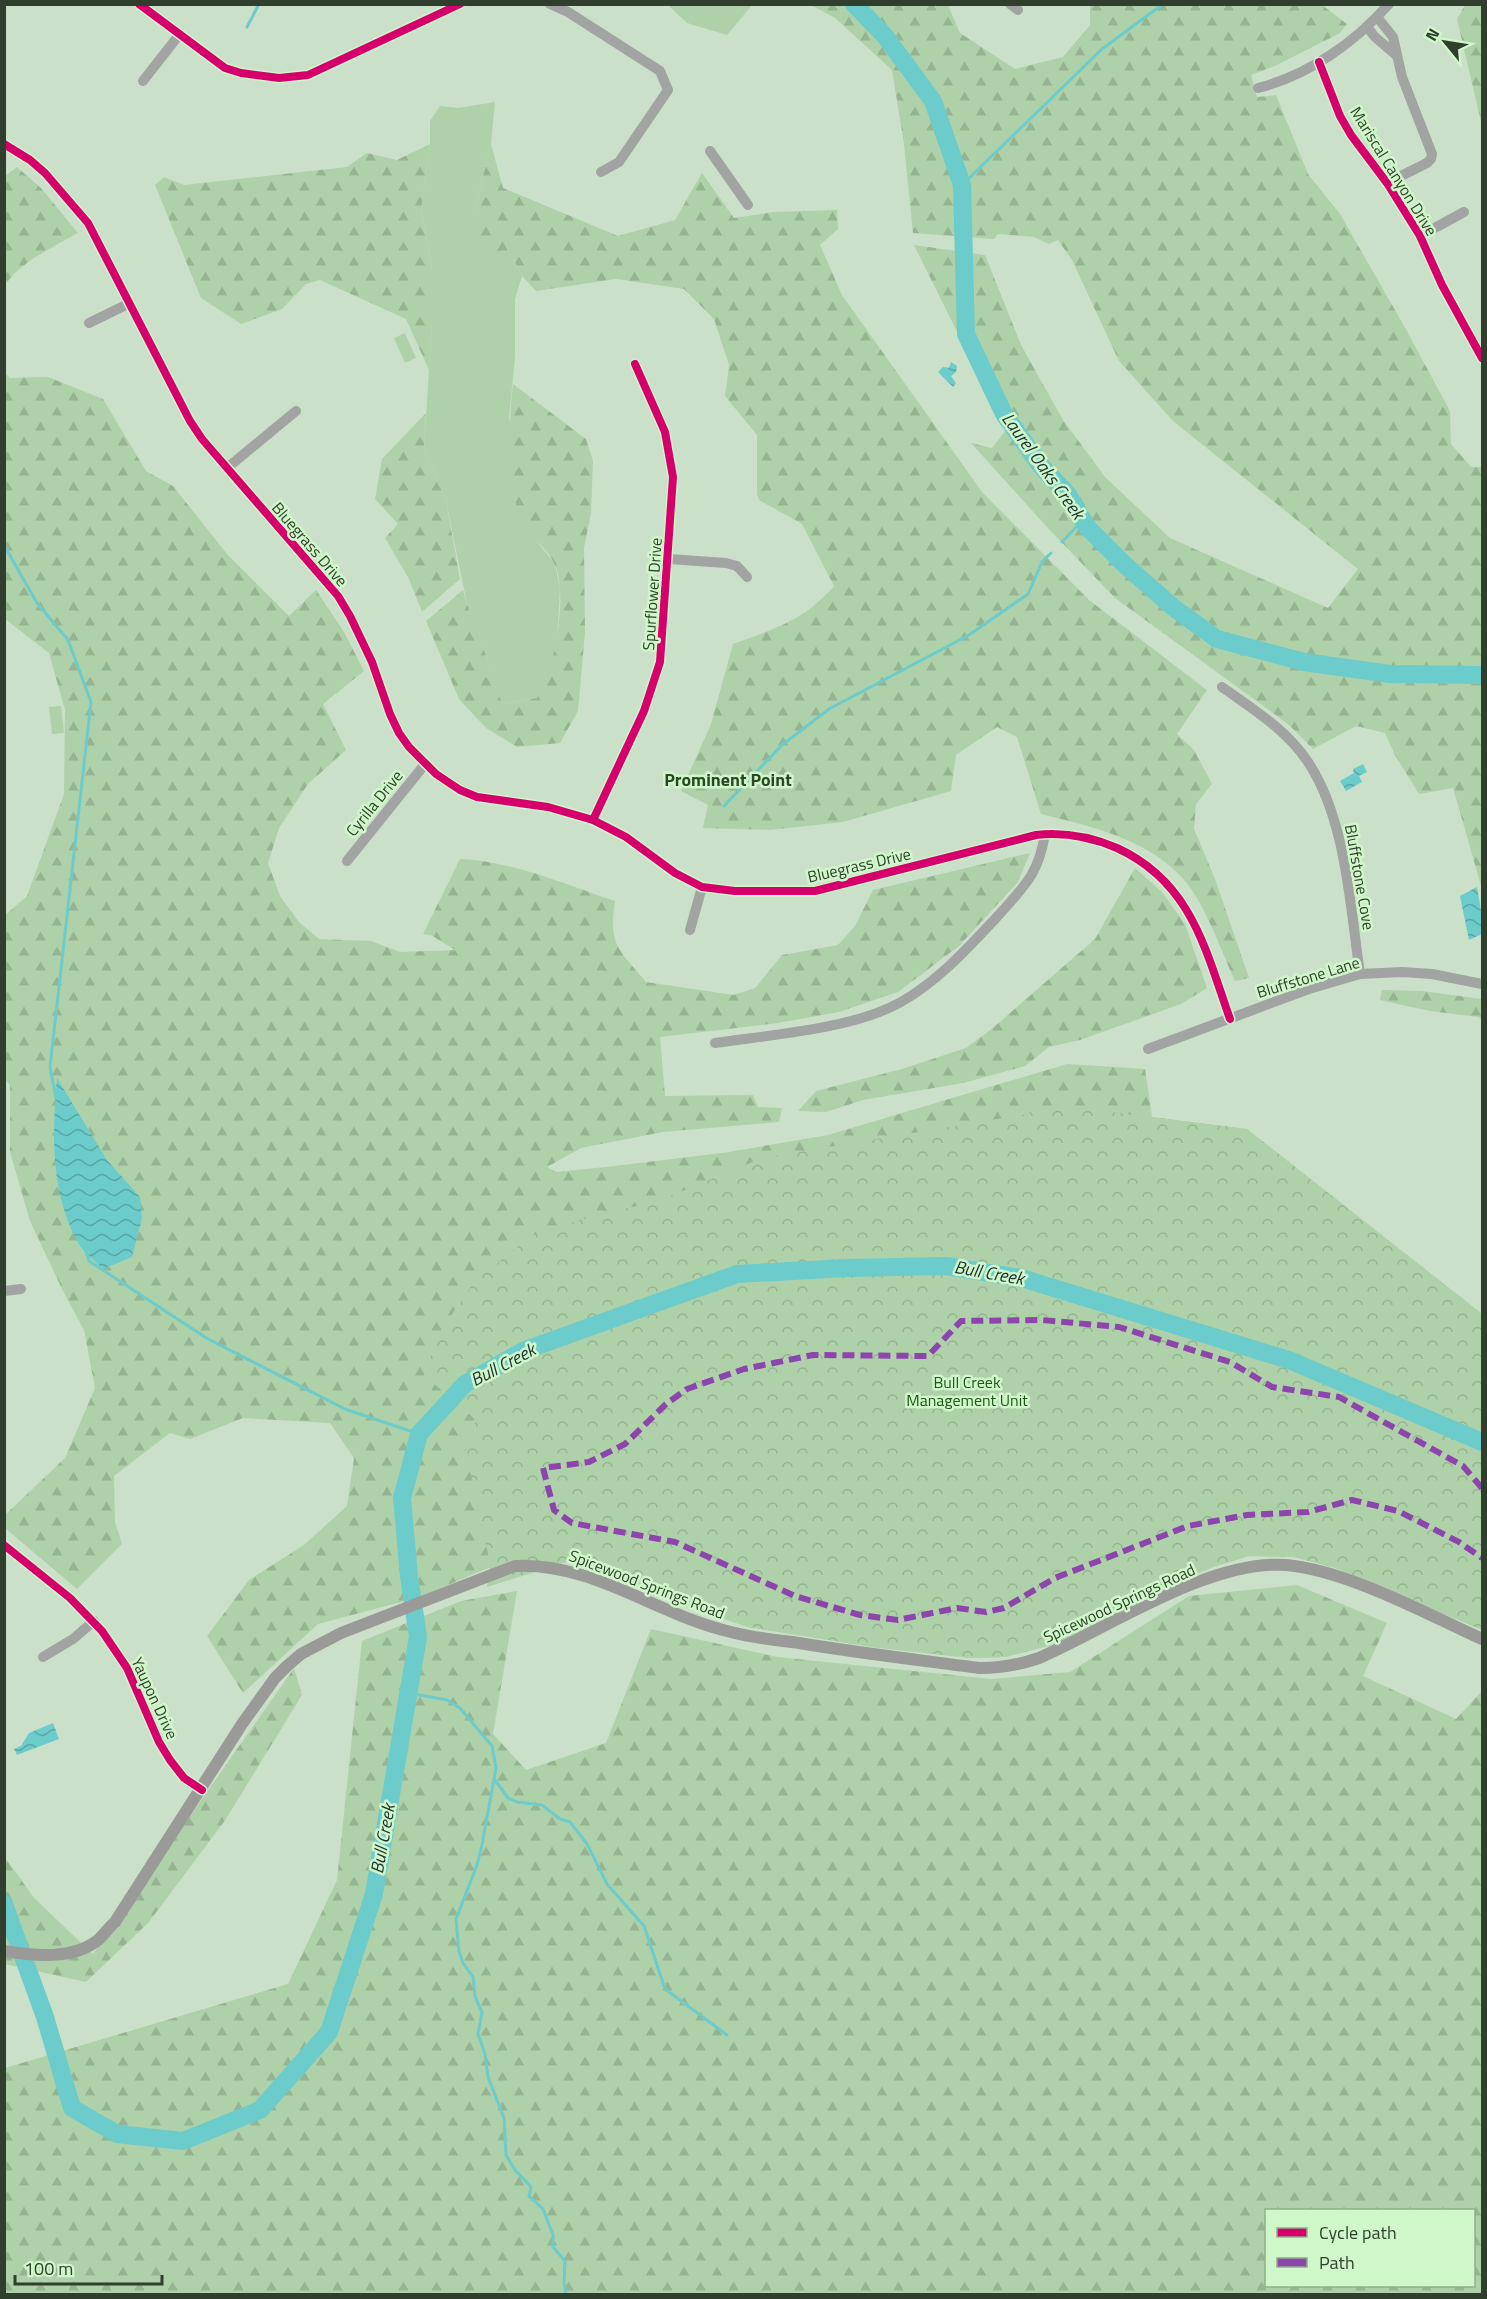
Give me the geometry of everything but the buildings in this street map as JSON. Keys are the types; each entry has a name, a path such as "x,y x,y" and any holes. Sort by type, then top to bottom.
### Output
{"main road":[{"name":"Spicewood Springs Road","path":"4,1951 31,1955 72,1952 98,1940 115,1922 249,1714 275,1678 301,1654 316,1645 515,1566 534,1565 581,1574 696,1623 733,1633 979,1668 1020,1665 1049,1654 1142,1607 1203,1581 1257,1566 1285,1565 1333,1576 1377,1592 1482,1639"}],"street":[{"path":"139,4 225,68 260,76 297,78 327,68 460,4"},
{"path":"550,4 568,12 660,71 668,90 619,162 601,172"},
{"path":"1258,88 1295,75 1319,62 1367,27 1389,4"},
{"path":"1377,17 1393,37 1396,56 1432,154 1427,164 1387,183"},
{"path":"1367,27 1375,38 1396,56"},
{"path":"143,81 179,34"},
{"name":"Mariscal Canyon Drive","path":"1319,62 1340,116 1351,135 1387,183 1420,236 1442,285 1482,358"},
{"name":"Bluegrass Drive","path":"4,144 30,160 45,173 88,223 190,421 202,439 338,596 372,662 399,733 425,764 453,785 477,797 548,807 592,820 626,837 675,873 702,887 735,891 815,891 1012,840 1045,834 1087,838 1108,844 1141,860 1158,874 1184,904 1197,927 1230,1018"},
{"path":"710,151 748,205"},
{"path":"1420,236 1464,212"},
{"path":"89,323 128,304"},
{"name":"Spurflower Drive","path":"592,820 653,687 660,662 673,477 665,432 634,364"},
{"path":"227,468 296,411"},
{"path":"669,559 726,563 737,566 747,577"},
{"name":"Bluffstone Cove","path":"1222,687 1269,719 1286,736 1307,760 1322,787 1339,834 1360,974"},
{"name":"Cyrilla Drive","path":"347,861 425,764"},
{"path":"715,1043 815,1028 859,1018 900,1003 934,979 965,952 1032,877 1042,855 1045,834"},
{"path":"690,930 702,887"},
{"name":"Bluffstone Lane","path":"1148,1048 1309,989 1360,974 1402,972 1432,974 1482,984"},
{"path":"4,1291 21,1289"},
{"name":"Yaupon Drive","path":"4,1545 70,1598 94,1621 127,1668 159,1742 170,1760 184,1778 202,1790"},
{"path":"43,1657 73,1639 94,1621"}],"green space":[{"path":"668,5 752,5 727,35 687,23"},
{"path":"811,5 948,5 960,33 1015,69 1063,57 1090,25 1090,5 1322,5 1347,24 1340,33 1277,65 1251,75 1257,97 1276,95 1308,174 1340,214 1403,324 1450,411 1451,444 1471,467 1482,467 1482,889 1453,788 1419,794 1395,755 1385,733 1356,726 1313,749 1288,724 1115,598 971,443 992,448 1006,430 914,245 985,255 1021,345 1063,420 1105,477 1170,538 1328,608 1358,569 1173,421 1119,361 1072,260 1058,240 1049,244 1034,237 998,234 994,239 913,233 904,144 892,70 835,18"},
{"path":"1465,5 1482,5 1482,126 1457,19"},
{"path":"495,102 491,144 474,212 514,260 522,276 515,299 515,359 509,417 538,543 555,564 560,588 557,643 546,685 537,698 504,704 494,690 487,658 469,613 446,501 424,449 432,322 432,269 421,210 430,144 430,121 440,106 458,108"},
{"path":"430,144 421,210 432,269 429,370 406,319 320,280 306,284 282,309 241,324 201,298 155,185 164,177 184,185 347,167 367,153 397,160"},
{"path":"491,144 503,188 618,236 675,220 702,173 734,218 773,212 837,210 838,229 820,245 842,295 982,492 1089,600 1207,690 1177,734 1194,750 1212,784 1196,804 1194,829 1215,879 1249,978 1235,981 1201,904 1186,882 1156,855 1100,830 1041,814 1017,737 997,727 956,755 951,791 843,822 770,830 703,828 708,805 681,791 711,724 733,644 799,616 834,586 802,524 759,500 757,494 757,435 725,396 729,365 714,319 684,289 616,279 536,291 522,276 514,260 496,259 481,240 474,212"},
{"path":"17,167 41,188 78,233 27,263 10,278 5,286 5,176"},
{"path":"405,333 416,358 405,363 394,338"},
{"path":"4,372 10,378 48,377 103,399 146,471 173,486 227,554 289,616 316,590 344,632 364,671 323,704 346,750 308,784 279,828 268,863 280,896 299,922 319,939 371,941 400,952 455,950 431,935 423,934 460,859 480,861 519,869 615,901 613,928 618,946 646,982 733,995 755,988 782,955 838,945 855,926 873,890 1030,853 1018,882 959,946 898,992 839,1012 778,1023 660,1037 665,1096 753,1095 758,1107 782,1108 779,1122 663,1132 581,1148 547,1167 557,1172 615,1166 729,1152 828,1135 1067,1064 1145,1069 1152,1117 1247,1129 1482,1314 1482,1630 1335,1568 1294,1557 1249,1556 1213,1567 1155,1591 1055,1644 1005,1657 970,1658 872,1647 748,1627 694,1609 576,1559 525,1556 483,1570 420,1597 318,1624 243,1693 207,1636 249,1580 304,1545 347,1506 354,1458 330,1423 243,1418 190,1439 170,1433 114,1476 115,1522 122,1544 77,1589 5,1528 5,1515 65,1458 95,1388 84,1330 30,1221 10,1152 10,1085 4,1078 5,915 27,896 64,794 65,710 49,653 5,619"},
{"path":"513,384 586,439 593,461 591,513 584,548 585,632 578,711 560,743 517,747 486,728 459,699 426,621 463,590 494,686 504,704 537,698 549,670 558,633 559,578 551,558 525,527 518,513 510,448"},
{"path":"426,413 424,449 446,501 460,579 422,612 409,579 385,538 398,524 375,499 382,459"},
{"path":"61,706 64,733 52,734 49,707"},
{"path":"1135,868 1162,892 1185,924 1207,988 1181,1004 1080,1040 1049,1047 1025,1066 963,1083 863,1100 826,1112 798,1111 816,1091 902,1069 966,1048 994,1027 1095,939"},
{"path":"1382,990 1422,991 1482,999 1482,1020 1478,1017 1430,1011 1380,1000"},
{"name":"Bull Creek Management Unit","path":"1070,1107 1247,1129 1482,1314 1482,1630 1336,1568 1294,1557 1249,1556 1213,1567 1155,1591 1055,1644 1005,1657 970,1658 872,1647 748,1627 694,1609 576,1559 487,1587 490,1563 462,1433 477,1421 424,1375 439,1333 474,1282 531,1236 583,1219 661,1200 762,1158"},
{"path":"1297,1585 1387,1623 1363,1676 1456,1719 1482,1691 1482,2294 5,2294 5,2068 288,1984 337,1880 362,1641 461,1601 517,1591 493,1734 526,1770 606,1743 651,1629 777,1657 992,1679 1070,1672 1189,1596"},
{"path":"294,1668 302,1695 226,1819 149,1922 86,1982 5,1964 4,1856 35,1899 93,1954"}],"water":[{"path":"951,362 957,366 956,372 951,376 956,383 953,387 938,372 943,367 949,368"},
{"path":"1363,764 1367,772 1359,776 1362,782 1346,791 1340,781 1354,773 1353,769"},
{"path":"1477,887 1482,916 1482,934 1469,940 1460,896"},
{"path":"57,1078 107,1160 140,1197 142,1218 132,1257 103,1269 80,1246 63,1206 55,1164 54,1121"},
{"path":"53,1723 59,1739 17,1755 14,1749 21,1746 29,1733"}],"waterway":[{"path":"247,27 259,4"},
{"name":"Laurel Oaks Creek","path":"854,4 885,36 933,101 962,185 966,334 1004,414 1041,466 1068,495 1088,528 1124,564 1174,608 1217,639 1304,662 1390,674 1482,675"},
{"path":"962,185 1102,49 1163,4"},
{"path":"1062,542 1083,520"},
{"path":"4,545 37,603 68,640 91,702 50,1067 56,1098"},
{"path":"724,806 782,745 829,709 969,635 1028,594 1042,562 1051,553"},
{"path":"87,1252 89,1261 208,1339 345,1409 419,1434"},
{"name":"Bull Creek","path":"4,1904 45,2017 72,2108 117,2134 183,2141 260,2110 329,2032 374,1894 418,1637 409,1576 402,1498 419,1434 465,1384 523,1351 737,1274 946,1266 1021,1278 1289,1360 1482,1442"},
{"path":"409,1693 447,1700 460,1708 492,1746 496,1768 482,1845 477,1865 456,1919 459,1952 463,1963 473,1977 475,1997 482,2012 478,2034 485,2054 488,2077 504,2118 506,2155 515,2170 531,2187 529,2196 543,2209 553,2235 553,2247 565,2261 566,2294"},
{"path":"494,1779 508,1798 517,1802 542,1805 560,1819 570,1822 587,1844 607,1884 644,1926 665,1989 727,2035"}],"marked path":[{"path":"1482,1488 1463,1466 1339,1397 1272,1387 1230,1362 1119,1327 1042,1320 961,1321 928,1356 813,1355 744,1369 687,1389 666,1404 625,1444 589,1462 543,1468 554,1510 572,1523 675,1542 795,1596 860,1615 898,1620 957,1608 986,1612 1004,1608 1055,1578 1188,1526 1247,1515 1308,1512 1352,1500 1398,1511 1459,1542 1482,1558"}],"cycle path":[{"path":"139,4 225,68 241,73 279,78 308,75 460,4"},
{"path":"1319,62 1340,116 1351,135 1387,183 1420,236 1442,285 1482,358"},
{"path":"4,144 30,160 45,173 88,223 190,421 202,439 338,596 372,662 399,733 409,747 436,774 460,790 477,797 548,807 593,820 626,837 675,873 702,887 735,891 815,891 1036,835 1067,835 1097,841 1117,848 1142,862 1179,898 1203,943 1230,1019"},
{"path":"593,820 644,711 660,662 673,477 665,432 635,364"},
{"path":"4,1545 70,1598 102,1631 127,1668 159,1742 170,1760 184,1778 202,1790"}],"district":[{"name":"Prominent Point","path":"728,780"}]}
